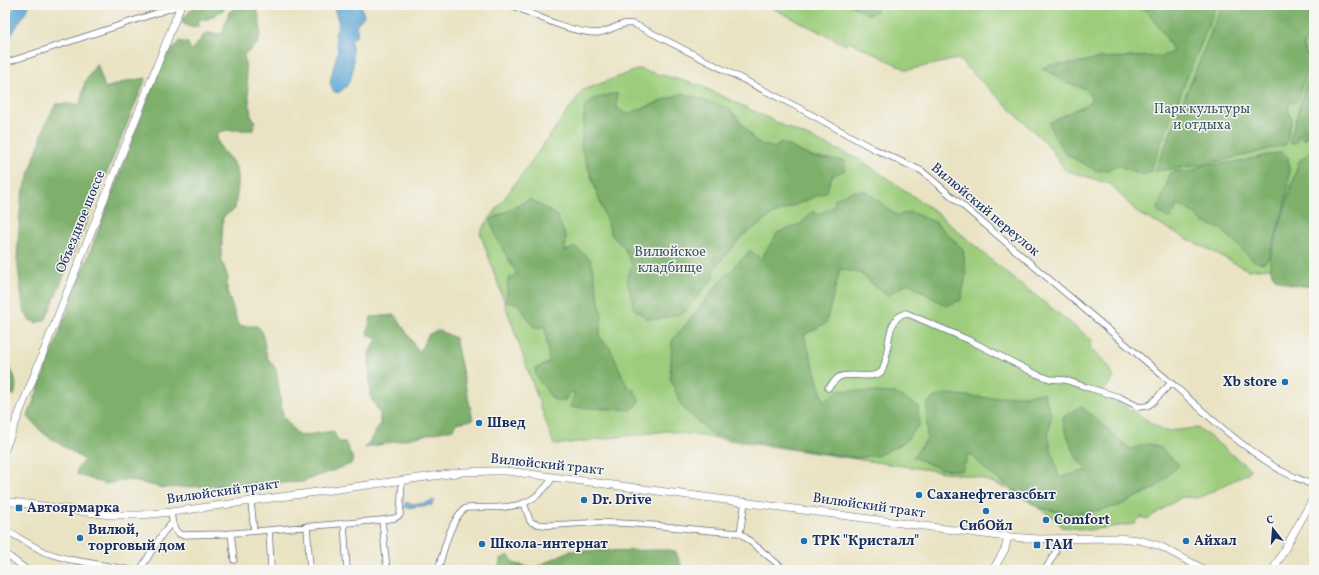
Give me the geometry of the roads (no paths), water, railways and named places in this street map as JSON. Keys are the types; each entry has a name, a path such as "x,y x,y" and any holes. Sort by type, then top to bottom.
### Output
{"main road":[{"name":"Объездное шоссе","path":"5,449 181,5"},
{"name":"Вилюйский тракт","path":"5,498 8,502 120,516 141,515 251,502 463,472 492,470 1008,537 1118,538 1139,540 1160,546 1205,570"},
{"path":"1273,570 1314,497"},
{"path":"993,570 1004,549 1008,537"}],"street":[{"path":"5,63 181,5"},
{"name":"Вилюйский переулок","path":"511,5 539,17 577,30 597,33 629,22 801,109 872,148 922,171 1217,424 1281,470 1314,486"},
{"path":"828,388 838,378 845,375 877,374 882,371 885,364 892,324 899,315 906,312 971,341 1036,374 1050,379 1065,380 1120,397 1139,407 1147,406 1152,403 1171,383"},
{"path":"438,570 448,540 461,511 466,508 512,507 524,503 546,489 553,477"},
{"path":"171,512 172,523 177,533 182,535 231,533 382,520 395,518 400,515 402,481"},
{"path":"251,502 254,531"},
{"path":"740,533 745,502"},
{"path":"524,503 530,521 535,524 555,525 614,522 656,524 740,533 785,570"},
{"path":"382,520 386,570"},
{"path":"140,570 162,533 172,523"},
{"path":"344,523 347,570"},
{"path":"307,526 310,570"},
{"path":"5,530 44,552 67,559 131,570"},
{"path":"269,530 271,566"},
{"path":"231,533 234,560"},
{"path":"1045,570 1055,553 1058,538"},
{"path":"5,553 27,570"}],"water":[{"path":"16,5 30,5 5,45 5,23"},
{"path":"333,5 361,5 364,16 356,25 358,35 351,40 353,69 349,82 338,93 333,91 330,82 338,50 335,34 339,23"},
{"path":"435,500 432,505 404,508 406,502 417,504"}],"place":[{"name":"Xb store","path":"1285,382"},
{"name":"Швед","path":"479,423"},
{"name":"Саханефтегазсбыт","path":"919,495"},
{"name":"Dr. Drive","path":"584,500"},
{"name":"Автоярмарка","path":"19,508"},
{"name":"СибОйл","path":"986,511"},
{"name":"Comfort","path":"1046,520"},
{"name":"Вилюй, торговый дом","path":"80,538"},
{"name":"ТРК \"Кристалл\"","path":"804,541"},
{"name":"Айхал","path":"1186,541"},
{"name":"Школа-интернат","path":"482,544"},
{"name":"ГАИ","path":"1037,545"}],"park label":[{"name":"Парк культуры и отдыха","path":"1202,118"},
{"name":"Вилюйское кладбище","path":"670,260"}]}
